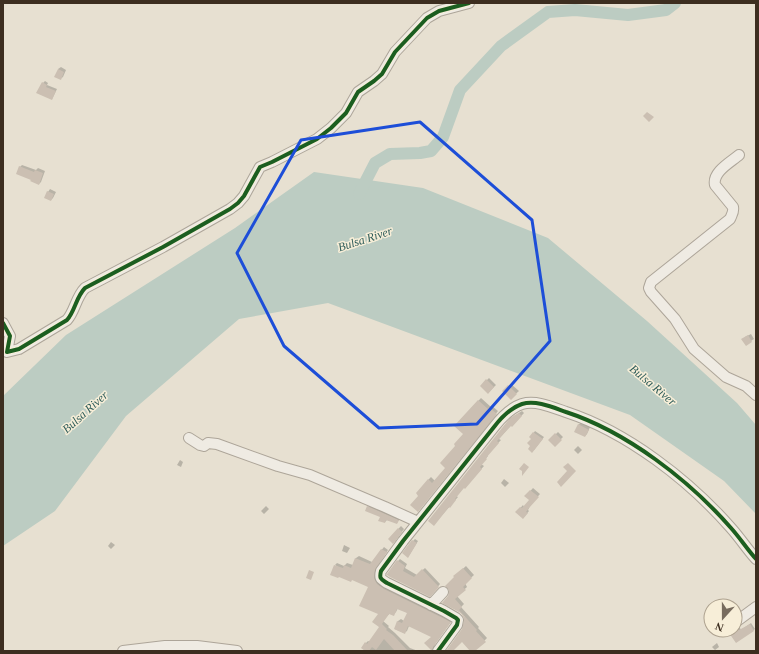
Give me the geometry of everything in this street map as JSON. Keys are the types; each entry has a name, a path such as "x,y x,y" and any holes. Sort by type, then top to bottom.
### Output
{"street":[{"path":"3,323 10,336 5,353 19,350 71,316 81,292 85,288 163,247 230,209 244,196 260,167 317,139 339,121 346,113 358,92 382,74 395,52 426,18 439,12 469,3"},
{"path":"740,155 716,176 714,182 732,207 733,214 730,219 651,282 650,288 655,298 675,319 694,349 726,376 746,386 756,395"},
{"path":"438,651 457,625 458,620 444,611 387,584 381,580 381,571 457,471 502,418 516,406 536,403 546,405 590,421 622,438 656,460 689,486 732,529 756,559"},
{"path":"188,438 200,445 204,446 208,443 217,444 278,466 310,475 385,506 418,522"},
{"path":"431,605 443,592"},
{"path":"743,617 756,607"},
{"path":"123,651 165,646 197,646 237,651"}],"highlighted area":[{"path":"420,122 532,220 550,341 477,424 379,428 284,346 237,253 301,140"}],"water":[{"name":"Bulsa River","path":"314,172 423,188 548,238 647,321 737,403 756,425 756,514 724,481 630,415 328,303 239,319 126,416 55,511 3,546 3,396 66,335 235,228"}],"building":[{"path":"58,69 64,72 61,80 54,77"},
{"path":"42,82 47,85 46,87 56,91 52,100 36,93"},
{"path":"647,112 654,117 649,122 643,116"},
{"path":"19,166 34,172 35,170 43,173 39,185 16,174"},
{"path":"47,191 54,194 51,201 44,198"},
{"path":"748,335 752,342 746,346 741,339"},
{"path":"486,379 494,387 488,394 480,386"},
{"path":"508,385 517,394 511,400 502,391"},
{"path":"478,400 488,409 489,407 497,414 418,512 410,505 418,496 416,493 428,479 432,483 445,468 440,463 463,434 454,426"},
{"path":"519,413 522,416 497,441 499,443 480,467 482,469 465,489 464,488 450,508 449,507 434,526 428,521 510,418"},
{"path":"578,424 589,430 585,437 574,432"},
{"path":"533,432 543,439 532,453 528,449 530,446 527,443 531,439 529,437"},
{"path":"555,433 562,440 555,447 548,440"},
{"path":"524,463 529,467 522,476 522,471 519,469"},
{"path":"568,463 576,471 561,487 557,482 567,471 563,467"},
{"path":"530,490 539,497 526,512 528,513 523,519 515,512 520,507 522,508 529,500 524,496"},
{"path":"367,506 399,520 397,524 386,520 385,523 378,521 380,517 365,511"},
{"path":"398,528 402,532 393,544 388,539"},
{"path":"412,540 417,543 408,558 402,553"},
{"path":"381,549 387,552 375,570 374,578 377,584 384,589 451,622 433,647 432,651 424,643 431,637 408,626 405,634 394,629 397,621 402,623 407,613 397,609 394,616 389,614 382,624 387,629 386,630 393,635 408,651 395,651 384,639 376,650 372,647 369,651 365,651 361,648 365,642 367,644 379,627 372,622 378,614 359,606 368,587 352,580 351,582 330,575 334,565 343,568 344,565 351,568 355,558 370,564"},
{"path":"397,560 405,566 403,571 414,577 422,569 439,587 430,597 390,577 387,574"},
{"path":"463,568 472,578 463,587 466,590 455,599 462,607 459,610 486,642 475,651 470,651 462,642 453,651 446,651 462,629 464,618 461,613 442,603 449,593 449,590 445,586 454,577 453,576"},
{"path":"309,570 314,572 311,580 306,578"},
{"path":"750,624 754,631 736,643 733,638 743,638 743,628"}],"waterway":[{"path":"359,194 375,163 390,154 431,151 443,137 460,90 501,46 548,12 575,10 628,15 666,10 675,3"}],"cycle path":[{"path":"3,323 10,336 7,352 19,349 67,320 85,288 163,247 230,209 244,196 260,167 317,139 331,128 346,113 358,92 382,74 395,52 427,18 439,11 469,3"},
{"path":"438,651 457,625 458,620 444,611 387,583 381,578 381,571 403,541 497,424 510,411 522,404 538,403 550,406 589,421 634,445 676,475 696,492 731,528 756,559"}]}
